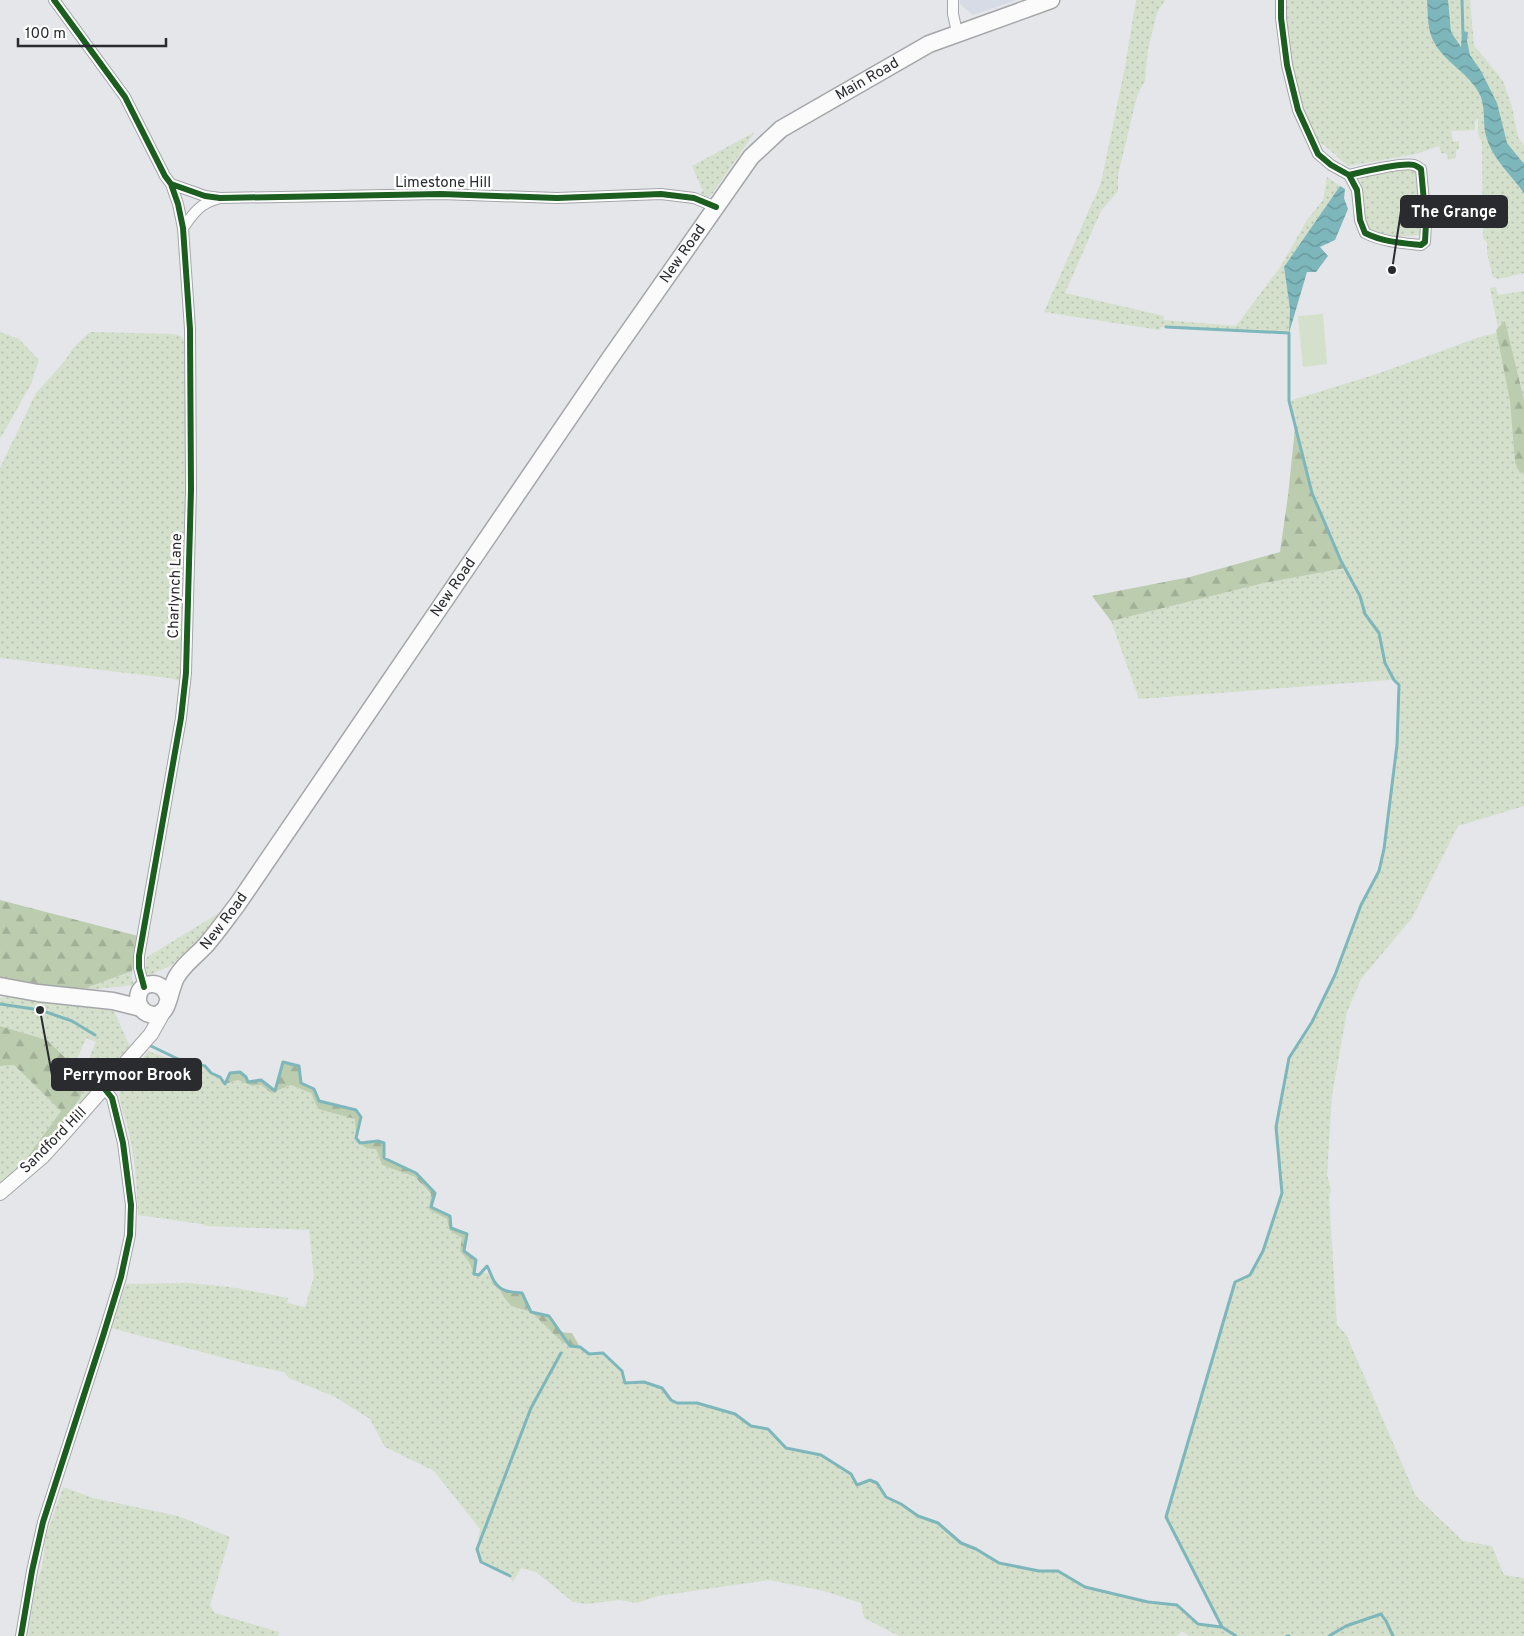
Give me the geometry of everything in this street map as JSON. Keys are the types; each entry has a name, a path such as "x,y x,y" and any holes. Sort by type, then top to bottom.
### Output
{"main road":[{"name":"Main Road","path":"716,207 751,157 761,145 781,128 916,50 957,32 1051,0"},
{"name":"New Road","path":"144,996 206,946 237,905 597,377 716,207"},
{"name":"New Road","path":"166,1004 171,986 186,964"},
{"path":"0,986 38,993 113,1001 144,996 164,988 166,1004 154,1015 144,996"},
{"path":"144,996 145,1041"},
{"name":"Sandford Hill","path":"0,1193 42,1157 104,1088 156,1027 166,1004"}],"street":[{"name":"Charlynch Lane","path":"54,0 121,90 133,111 165,176 171,184 183,228 190,329 191,389 191,490 186,673 181,718 139,956 138,968 144,996"},
{"path":"953,0 953,14 957,32"},
{"path":"1281,0 1281,18 1287,65 1298,110 1318,154 1330,165 1349,175 1357,190 1360,220 1365,233 1392,243 1422,245 1425,242 1426,223 1421,169 1412,164 1349,175"},
{"name":"Limestone Hill","path":"171,184 205,196 220,198 440,194 557,198 661,194 694,198 716,207"},
{"name":"Limestone Hill","path":"183,228 202,204 220,198"},
{"path":"21,1636 42,1522 121,1277 130,1235 131,1205 123,1143 112,1098 104,1088"}],"shaded area":[{"path":"960,0 1017,0 973,15 960,4"}],"green space":[{"path":"1136,0 1165,0 1157,13 1148,49 1145,81 1137,96 1118,175 1118,191 1101,211 1065,293 1164,316 1164,320 1236,326 1281,266 1307,220 1323,200 1327,177 1340,186 1284,267 1290,309 1289,333 1161,327 1160,330 1044,312 1101,183 1125,67"},
{"path":"1281,0 1470,0 1474,45 1503,81 1512,107 1518,137 1524,146 1524,273 1499,279 1493,277 1487,253 1487,243 1483,238 1482,142 1478,134 1478,117 1475,122 1475,130 1451,131 1453,142 1459,141 1456,158 1448,160 1447,154 1441,153 1439,146 1416,154 1348,166 1325,146 1311,137 1295,112"},
{"path":"755,132 712,194 709,197 703,196 701,192 703,191 692,166"},
{"path":"1416,169 1421,232 1419,235 1400,237 1379,236 1368,231 1364,221 1360,176"},
{"path":"1496,287 1498,295 1524,291 1524,400 1505,322 1498,328 1490,288"},
{"path":"1323,314 1327,364 1303,367 1298,316"},
{"path":"1505,321 1524,400 1524,472 1520,473 1515,463 1510,401 1496,330"},
{"path":"0,332 19,339 39,360 31,384 0,439"},
{"path":"90,332 173,334 181,336 186,343 185,559 180,681 169,678 0,658 0,468 36,393 64,362 74,347"},
{"path":"1497,333 1510,401 1515,463 1520,473 1524,472 1524,806 1458,826 1412,918 1361,979 1347,1012 1332,1095 1327,1175 1331,1189 1329,1198 1337,1325 1346,1334 1416,1496 1463,1541 1492,1546 1504,1575 1524,1578 1524,1636 1237,1636 1220,1624 1166,1517 1235,1282 1250,1275 1263,1251 1282,1193 1276,1127 1289,1058 1312,1022 1335,975 1361,905 1379,871 1384,849 1397,745 1399,685 1394,680 1389,680 1139,699 1111,621 1264,583 1345,568 1312,493 1289,401 1377,374 1483,336"},
{"path":"1295,428 1312,493 1345,568 1264,583 1111,621 1092,596 1190,577 1280,552"},
{"path":"0,900 138,936 132,971 78,991 0,977"},
{"path":"219,913 204,936 172,965 147,976 145,969 147,957"},
{"path":"132,971 134,985 78,991"},
{"path":"0,998 114,1011 131,1049 89,1100 66,1118 80,1098 87,1076 93,1068 87,1063 96,1042 86,1038 77,1059 79,1062 75,1067 47,1040 0,1026"},
{"path":"0,1026 47,1040 86,1078 80,1098 56,1133 23,1163 61,1111 14,1065 0,1066"},
{"path":"148,1051 191,1066 205,1066 225,1084 238,1080 252,1086 261,1085 271,1093 291,1085 311,1093 318,1109 355,1119 358,1140 376,1149 382,1165 415,1177 431,1195 429,1210 447,1219 449,1230 462,1238 461,1251 474,1273 479,1275 482,1272 492,1275 492,1284 500,1290 511,1306 531,1312 561,1341 570,1346 580,1347 589,1354 603,1353 622,1373 625,1383 644,1382 662,1388 671,1400 677,1403 697,1403 735,1414 751,1426 768,1429 786,1448 821,1455 851,1474 857,1485 870,1480 877,1483 886,1497 901,1504 918,1516 938,1523 961,1543 976,1549 999,1563 1039,1571 1058,1571 1085,1587 1148,1602 1177,1605 1198,1624 1222,1627 1236,1636 1189,1636 1182,1631 1177,1636 899,1636 864,1618 861,1603 824,1591 769,1580 658,1596 637,1603 619,1600 587,1604 573,1602 536,1572 521,1568 513,1582 509,1576 481,1562 477,1549 480,1529 434,1471 385,1447 370,1419 335,1397 289,1378 284,1372 111,1328 126,1284 188,1283 230,1287 288,1298 287,1303 305,1307 314,1277 309,1230 206,1226 138,1215 134,1161 120,1101 120,1090 123,1080"},
{"path":"283,1062 299,1066 301,1083 314,1089 319,1101 356,1110 361,1117 356,1138 355,1119 318,1109 311,1093 291,1085 271,1093 261,1085 252,1086 238,1080 225,1084 230,1073 240,1072 246,1077 248,1082 261,1080 275,1090"},
{"path":"14,1065 61,1111 23,1163 0,1185 0,1066"},
{"path":"378,1141 384,1143 384,1158 416,1173 435,1193 431,1207 450,1216 452,1228 467,1234 464,1251 476,1260 474,1274 469,1262 460,1251 462,1238 449,1230 447,1219 429,1210 431,1194 415,1177 382,1165 376,1149 366,1148 360,1143"},
{"path":"493,1280 506,1292 522,1293 531,1312 511,1306 500,1290 492,1284"},
{"path":"531,1312 549,1316 560,1331 572,1333 580,1347 570,1346 561,1341"},
{"path":"63,1487 93,1498 178,1516 230,1537 210,1605 215,1613 279,1632 278,1636 28,1636 35,1588 42,1567 46,1536"}],"water":[{"path":"1427,0 1448,0 1451,32 1461,47 1462,31 1468,32 1467,41 1470,55 1481,71 1497,103 1507,143 1524,164 1524,193 1498,160 1490,146 1485,129 1481,97 1471,81 1442,54 1432,38 1428,24"},
{"path":"1340,186 1345,189 1344,198 1348,209 1335,240 1320,247 1328,256 1316,272 1307,272 1289,333 1290,309 1284,267"}],"waterway":[{"path":"1462,0 1463,34"},
{"path":"1166,327 1289,333 1289,401 1312,493 1341,561 1360,596 1365,614 1379,633 1385,663 1394,680 1399,685 1397,745 1384,849 1379,871 1361,905 1335,975 1312,1022 1289,1058 1276,1127 1282,1193 1263,1251 1250,1275 1235,1282 1166,1517 1222,1627 1236,1636"},
{"path":"0,1004 40,1010 72,1021 95,1035"},
{"path":"151,1046 178,1059 205,1066 211,1073 220,1077 225,1084 230,1073 240,1072 246,1077 248,1082 261,1080 275,1091 283,1062 299,1066 301,1083 314,1089 319,1101 356,1110 361,1117 356,1138 360,1143 378,1141 384,1143 384,1158 416,1173 435,1193 431,1207 450,1216 451,1228 467,1234 464,1251 476,1260 474,1274 479,1275 487,1266 499,1287 509,1292 522,1293 531,1312 549,1316 570,1346 580,1347 589,1354 603,1353 622,1371 625,1383 644,1382 662,1388 671,1400 677,1403 697,1403 735,1414 751,1426 768,1429 786,1448 821,1455 851,1474 857,1485 870,1480 877,1483 886,1497 901,1504 918,1516 938,1523 961,1543 976,1549 999,1563 1039,1571 1058,1571 1085,1587 1148,1602 1177,1605 1198,1624 1221,1627"},
{"path":"510,1576 481,1562 477,1549 531,1408 561,1353"},
{"path":"1329,1636 1346,1626 1381,1614 1393,1636"}],"cycle path":[{"path":"54,0 125,97 165,176 171,184 183,228 190,329 191,490 186,673 181,718 139,956 139,968 144,987"},
{"path":"1281,0 1281,18 1287,65 1298,110 1318,154 1331,165 1349,175 1357,190 1360,220 1365,233 1399,243 1421,245 1425,242 1426,223 1421,169 1409,164 1349,175"},
{"path":"171,184 205,196 220,198 441,194 557,198 661,194 694,198 716,207"},
{"path":"21,1636 32,1571 43,1522 121,1277 130,1235 131,1205 123,1143 112,1098 104,1088"}],"place":[{"name":"The Grange","path":"1392,270"},
{"name":"Perrymoor Brook","path":"40,1010"}]}
